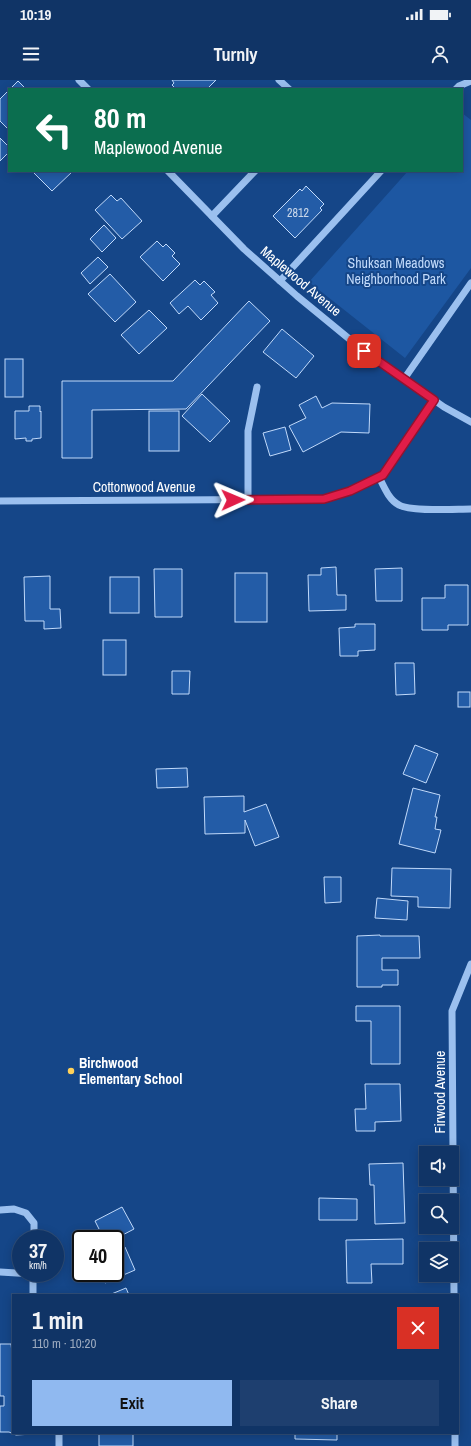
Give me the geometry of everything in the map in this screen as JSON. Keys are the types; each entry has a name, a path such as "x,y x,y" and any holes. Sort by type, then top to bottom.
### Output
{"street":[{"path":"79,80 87,88"},
{"path":"279,80 288,88"},
{"path":"457,88 471,82"},
{"name":"Maplewood Avenue","path":"169,172 244,249 364,351 434,400 471,422"},
{"path":"212,216 254,172"},
{"path":"280,281 380,172"},
{"path":"404,379 471,283"},
{"path":"248,499 248,431 257,387"},
{"name":"Cottonwood Avenue","path":"0,501 324,499 350,491 383,475 434,400"},
{"path":"379,477 390,498 398,505 409,509 471,509"},
{"name":"Firwood Avenue","path":"454,1294 452,1011 471,964"},
{"path":"0,1210 14,1209 26,1213 34,1223 34,1230"},
{"path":"0,1272 12,1273"},
{"path":"33,1282 33,1294"},
{"path":"59,1434 59,1446"},
{"path":"455,1434 455,1446"}],"green space":[{"name":"Shuksan Meadows Neighborhood Park","path":"463,114 471,120 471,268 405,358 309,282 407,172 463,172"}],"building":[{"path":"172,80 216,80 208,88 175,88 172,85 174,83"},
{"path":"18,81 25,88 11,88"},
{"path":"8,91 8,129 0,121 0,99"},
{"path":"0,138 8,146 8,153 0,161"},
{"path":"33,172 72,172 52,191"},
{"path":"306,186 324,204 320,208 322,210 295,238 273,216 300,189 302,191"},
{"path":"111,195 117,201 121,198 142,221 122,239 95,210"},
{"path":"104,225 116,238 102,252 90,239"},
{"path":"157,241 163,247 166,244 175,253 172,256 180,264 163,281 140,257"},
{"path":"98,257 108,267 90,284 81,273"},
{"path":"110,274 136,302 115,322 88,294"},
{"path":"195,280 200,285 204,281 215,292 211,295 218,303 201,320 188,306 179,314 170,303"},
{"path":"249,301 270,321 186,409 92,410 92,458 62,458 62,381 173,381"},
{"path":"149,310 167,328 139,354 121,335"},
{"path":"282,329 314,356 296,378 263,352"},
{"path":"5,359 23,359 23,397 5,397"},
{"path":"202,394 230,421 210,442 182,416"},
{"path":"316,396 322,408 332,403 370,404 369,433 341,432 303,452 289,426 306,418 299,405"},
{"path":"29,406 40,406 41,438 32,439 32,441 26,441 26,438 15,439 15,411 29,411"},
{"path":"149,411 179,411 179,451 149,451"},
{"path":"285,427 291,450 270,456 263,433"},
{"path":"336,567 337,595 346,595 346,610 309,611 308,575 321,575 321,568"},
{"path":"402,568 402,601 376,601 375,569"},
{"path":"154,569 182,569 182,617 155,617"},
{"path":"235,573 267,573 267,622 235,622"},
{"path":"50,576 50,609 60,609 61,628 44,629 44,621 25,621 24,577"},
{"path":"110,577 139,577 139,613 110,613"},
{"path":"445,585 468,585 468,625 448,625 448,630 422,630 422,598 445,598"},
{"path":"355,624 375,624 375,650 358,651 358,656 340,656 339,628 355,627"},
{"path":"103,640 126,640 126,675 103,675"},
{"path":"395,663 414,663 415,694 396,695"},
{"path":"172,671 190,671 189,694 172,694"},
{"path":"458,692 470,692 470,707 458,707"},
{"path":"415,745 438,754 426,783 403,774"},
{"path":"187,768 188,787 157,788 156,769"},
{"path":"413,788 440,795 435,817 437,817 435,829 441,830 435,853 399,844"},
{"path":"244,796 244,812 266,804 279,837 255,846 245,820 245,833 205,834 204,797"},
{"path":"392,868 451,869 450,908 418,907 418,897 391,896"},
{"path":"324,877 341,877 341,902 325,903"},
{"path":"377,898 408,901 407,920 375,918"},
{"path":"357,936 419,936 420,958 382,958 382,970 398,970 398,985 382,985 382,987 357,987"},
{"path":"356,1006 400,1006 400,1064 371,1064 371,1021 356,1021"},
{"path":"365,1084 400,1084 401,1121 375,1122 375,1131 356,1131 355,1109 366,1109"},
{"path":"403,1163 405,1223 375,1224 374,1185 370,1185 369,1164"},
{"path":"319,1198 357,1199 357,1220 319,1220"},
{"path":"122,1207 134,1229 124,1234 124,1230 100,1230 95,1221"},
{"path":"403,1239 403,1264 371,1264 372,1283 347,1283 346,1240"},
{"path":"124,1248 135,1270 124,1275"},
{"path":"126,1288 129,1294 111,1294"},
{"path":"0,1344 11,1344 12,1433 0,1432 0,1406 4,1406 4,1396 0,1396"},
{"path":"99,1434 133,1434 133,1446 99,1446"},
{"path":"295,1434 337,1434 337,1440 295,1439"}],"place":[{"name":"Birchwood Elementary School","path":"71,1071"}],"route":[{"path":"233,500 324,499 350,491 383,475 434,400 364,351"}]}
